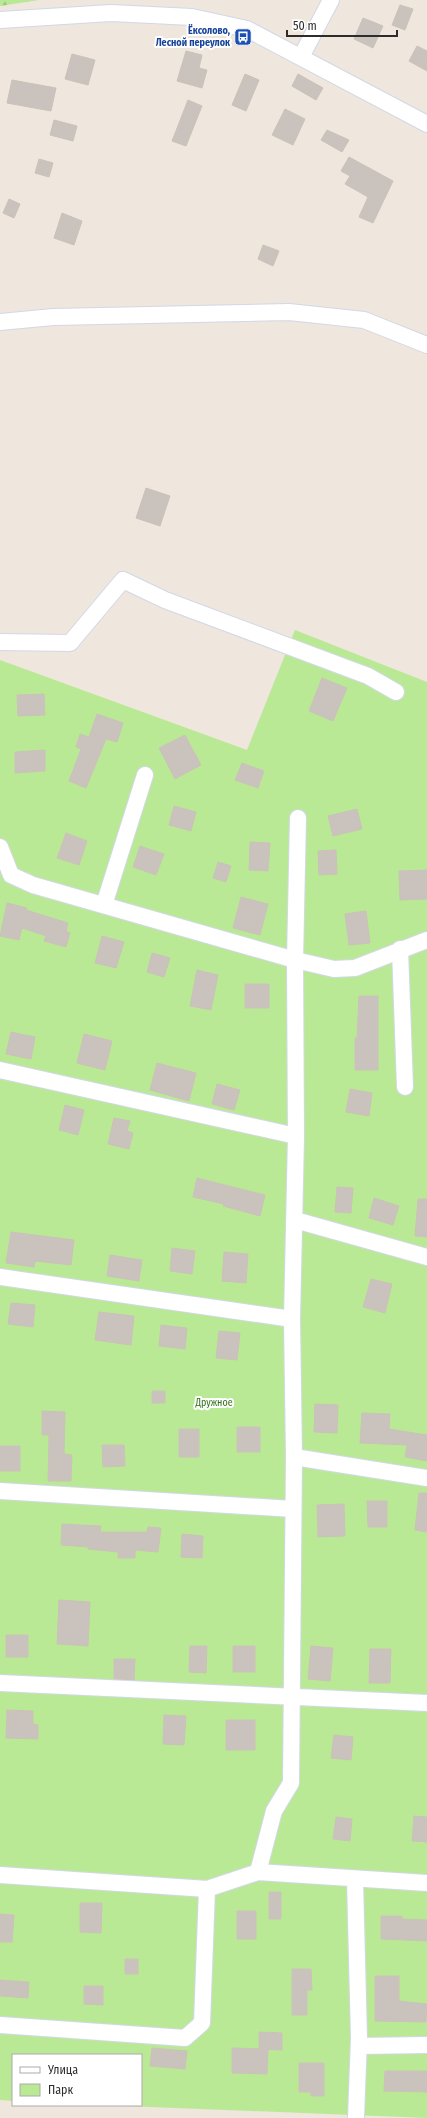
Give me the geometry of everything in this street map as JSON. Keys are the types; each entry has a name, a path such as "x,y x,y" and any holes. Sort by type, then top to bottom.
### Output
{"street":[{"path":"301,57 330,0"},
{"path":"0,20 111,13 192,17 247,29 427,124"},
{"path":"0,322 53,317 289,312 364,320 427,345"},
{"path":"0,642 70,643 123,580 165,600 368,676 396,692"},
{"path":"104,905 145,775"},
{"path":"258,1872 274,1811 291,1783 294,1457 292,1318 295,1220 295,960 298,818"},
{"path":"0,848 11,875 33,885 295,960 334,969 355,968 400,949 427,940"},
{"path":"400,949 405,1087"},
{"path":"0,1070 296,1136"},
{"path":"295,1220 427,1257"},
{"path":"0,1277 292,1318"},
{"path":"294,1457 427,1478"},
{"path":"0,1491 293,1509"},
{"path":"0,1683 427,1703"},
{"path":"0,1875 207,1889 258,1872 355,1880 427,1883"},
{"path":"355,1880 359,2046 356,2118"},
{"path":"0,2026 185,2038 202,2023 207,1889"},
{"path":"359,2046 427,2045"}],"green space":[{"path":"0,0 39,0 0,6"},
{"name":"Дружное","path":"295,630 427,682 427,2118 126,2106 142,2106 142,2054 12,2054 12,2101 0,2100 0,660 247,750"}],"building":[{"path":"400,5 413,9 405,30 392,25"},
{"path":"363,18 383,26 373,48 354,39"},
{"path":"417,46 427,51 427,71 409,61"},
{"path":"186,51 202,55 199,68 207,70 202,88 177,81"},
{"path":"72,54 95,60 88,85 65,79"},
{"path":"245,74 259,80 246,111 232,105"},
{"path":"298,74 323,88 316,100 292,86"},
{"path":"12,80 56,88 51,111 7,103"},
{"path":"188,100 202,106 186,146 172,141"},
{"path":"285,109 305,119 293,145 272,135"},
{"path":"54,120 77,126 73,141 50,135"},
{"path":"327,130 349,140 342,152 321,140"},
{"path":"349,157 393,181 373,223 359,217 368,197 345,184 350,176 341,171"},
{"path":"39,159 53,163 49,177 35,173"},
{"path":"9,199 20,204 14,218 3,213"},
{"path":"62,213 82,221 74,245 54,238"},
{"path":"263,245 279,251 273,266 258,259"},
{"path":"146,488 170,496 160,526 136,518"},
{"path":"322,678 347,688 333,721 309,711"},
{"path":"44,694 45,715 18,716 17,695"},
{"path":"97,714 123,723 117,742 106,739 86,788 69,781 81,749 76,747 80,734 89,737"},
{"path":"185,735 201,765 175,779 159,748"},
{"path":"45,750 45,771 15,773 15,752"},
{"path":"242,763 264,771 258,788 235,780"},
{"path":"174,806 196,812 191,831 169,825"},
{"path":"357,809 362,829 333,836 328,816"},
{"path":"66,833 87,841 79,865 57,858"},
{"path":"250,842 270,843 268,871 249,870"},
{"path":"140,846 164,854 156,875 133,867"},
{"path":"336,850 337,874 319,875 318,851"},
{"path":"218,862 231,866 226,882 213,878"},
{"path":"427,870 427,899 400,900 399,871"},
{"path":"241,897 268,904 260,935 233,928"},
{"path":"7,903 27,908 26,910 68,923 66,931 70,933 66,947 44,941 46,936 22,928 19,940 0,936"},
{"path":"366,911 370,943 349,945 345,914"},
{"path":"102,936 124,942 116,968 95,963"},
{"path":"152,953 170,958 164,977 147,972"},
{"path":"197,970 218,975 211,1010 190,1006"},
{"path":"245,984 269,984 269,1008 245,1008"},
{"path":"359,996 378,996 378,1070 355,1070 355,1038 357,1038"},
{"path":"11,1032 35,1037 31,1059 6,1054"},
{"path":"84,1034 112,1041 105,1070 77,1063"},
{"path":"157,1063 196,1073 189,1101 150,1090"},
{"path":"217,1084 240,1090 234,1110 212,1104"},
{"path":"350,1089 372,1093 369,1116 346,1112"},
{"path":"65,1105 84,1110 78,1135 59,1130"},
{"path":"114,1118 130,1121 127,1131 133,1133 129,1149 108,1144"},
{"path":"197,1178 265,1195 260,1216 223,1206 224,1204 193,1197"},
{"path":"337,1187 353,1188 351,1213 335,1212"},
{"path":"374,1198 399,1206 393,1225 369,1218"},
{"path":"418,1199 427,1199 427,1237 415,1236"},
{"path":"11,1232 74,1240 71,1265 35,1261 34,1267 6,1263"},
{"path":"172,1248 195,1251 192,1274 170,1271"},
{"path":"224,1252 248,1254 246,1283 222,1281"},
{"path":"110,1255 142,1260 139,1281 107,1276"},
{"path":"371,1279 392,1284 385,1313 363,1307"},
{"path":"11,1303 35,1305 33,1327 8,1324"},
{"path":"99,1312 134,1316 131,1345 95,1340"},
{"path":"161,1325 187,1328 185,1349 159,1346"},
{"path":"219,1331 240,1333 237,1360 216,1358"},
{"path":"152,1391 165,1391 165,1403 152,1403"},
{"path":"315,1404 338,1405 337,1433 314,1432"},
{"path":"42,1411 65,1412 64,1454 72,1455 71,1481 48,1481 49,1435 42,1435"},
{"path":"362,1413 390,1414 389,1429 427,1435 427,1461 405,1457 407,1445 360,1443"},
{"path":"237,1427 260,1427 260,1452 237,1452"},
{"path":"179,1429 199,1429 199,1457 179,1457"},
{"path":"102,1445 124,1445 125,1466 103,1467"},
{"path":"0,1446 20,1446 20,1471 0,1471"},
{"path":"419,1493 427,1493 427,1532 415,1530"},
{"path":"367,1501 387,1501 387,1527 368,1527"},
{"path":"344,1504 345,1536 318,1537 317,1505"},
{"path":"62,1524 101,1526 100,1532 147,1532 148,1527 161,1528 158,1552 135,1550 135,1558 118,1558 118,1552 88,1549 88,1547 61,1545"},
{"path":"182,1534 203,1536 202,1558 181,1557"},
{"path":"59,1600 90,1602 88,1646 57,1644"},
{"path":"6,1635 28,1635 28,1657 6,1657"},
{"path":"190,1646 207,1646 206,1673 189,1672"},
{"path":"233,1646 255,1646 255,1672 233,1672"},
{"path":"311,1646 333,1648 330,1681 308,1679"},
{"path":"370,1649 391,1649 390,1683 369,1683"},
{"path":"114,1659 135,1659 134,1680 114,1679"},
{"path":"7,1710 33,1711 33,1724 38,1725 38,1739 6,1738"},
{"path":"164,1715 186,1716 184,1745 163,1744"},
{"path":"226,1720 255,1720 255,1750 226,1750"},
{"path":"334,1735 353,1737 351,1760 331,1758"},
{"path":"414,1816 427,1817 427,1842 412,1841"},
{"path":"336,1817 352,1819 350,1841 333,1839"},
{"path":"269,1892 281,1892 281,1919 269,1919"},
{"path":"80,1903 102,1903 101,1933 80,1932"},
{"path":"237,1911 256,1911 256,1939 237,1939"},
{"path":"0,1914 14,1915 12,1942 0,1942"},
{"path":"381,1916 402,1916 402,1919 427,1920 427,1941 381,1939"},
{"path":"125,1959 138,1959 138,1974 125,1974"},
{"path":"292,1969 311,1969 312,1990 307,1990 307,2015 292,2015"},
{"path":"375,1976 399,1976 399,2001 427,2004 426,2022 375,2021"},
{"path":"0,1980 29,1982 28,1998 0,1996"},
{"path":"84,1986 103,1986 103,2005 84,2004"},
{"path":"259,2032 282,2033 282,2050 259,2049"},
{"path":"152,2048 187,2051 185,2069 150,2066"},
{"path":"232,2048 268,2049 267,2074 232,2073"},
{"path":"299,2063 324,2063 324,2096 311,2096 311,2092 299,2092"},
{"path":"385,2071 427,2071 427,2092 384,2091"}],"place":[{"name":"Ёксолово, Лесной переулок","path":"243,37"}]}
